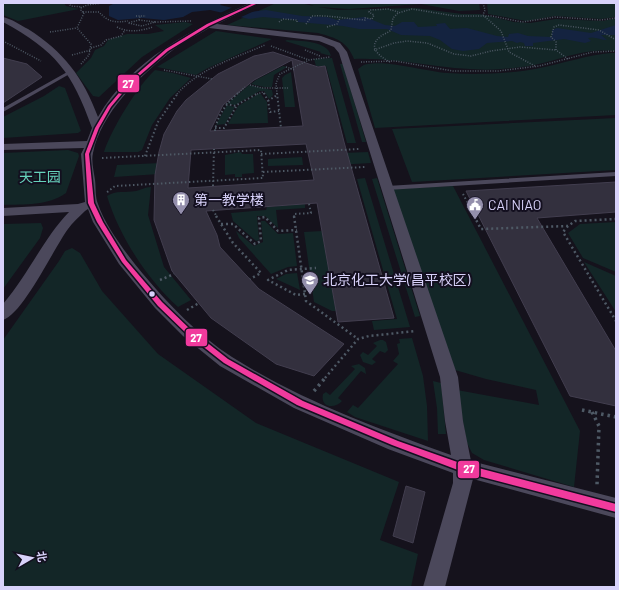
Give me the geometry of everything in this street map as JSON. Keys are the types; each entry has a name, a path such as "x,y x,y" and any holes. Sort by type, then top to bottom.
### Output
{"street":[{"path":"256,3 208,25 168,50 145,67 109,107 97,128 87,154 86,205 100,222 124,261 160,304 189,332 226,361 300,403 395,443 463,468 616,508"},
{"path":"3,19 32,35 52,51 61,61 70,72 97,128"},
{"path":"208,25 321,38 332,42 340,48 345,60 449,378 454,421 463,468 463,483 434,587"},
{"path":"3,148 90,144"},
{"path":"3,212 86,205"},
{"path":"3,314 20,294 63,226 86,205"}],"lane":[{"path":"3,110 70,72"},
{"path":"387,188 616,174"}],"path":[{"path":"68,3 71,6 82,7 103,3"},
{"path":"483,3 485,10 483,15"},
{"path":"77,28 84,12 81,11 82,7"},
{"path":"283,19 297,20 296,23 307,24 312,16 327,15 340,18 365,20 366,18 372,19 374,15 369,12 370,10 388,9 398,12"},
{"path":"374,50 377,40 391,30 394,23 393,18 398,12 404,10 425,9 447,16 483,15 524,22 554,17 599,20 616,18"},
{"path":"404,10 408,12"},
{"path":"83,12 99,12 104,20 109,22 139,20 155,22 190,20 208,25"},
{"path":"483,15 484,18 501,31 507,49 515,56 536,67"},
{"path":"136,16 146,16"},
{"path":"139,20 140,16"},
{"path":"337,24 340,18"},
{"path":"128,21 130,25 151,25 155,22"},
{"path":"556,50 556,42 550,37 554,27 560,26 601,31 616,40"},
{"path":"117,27 121,30 153,28"},
{"path":"32,35 77,28"},
{"path":"70,72 79,66 89,55 91,48 88,38 77,28"},
{"path":"91,48 101,45 106,40 121,36 125,30"},
{"path":"145,156 150,136 157,122 176,96 197,76 266,45 285,34"},
{"path":"3,41 35,59 47,62 61,61"},
{"path":"374,50 394,43 407,41 435,45 454,54 463,56 478,55 491,51 520,47 556,50 568,59"},
{"path":"266,45 309,60"},
{"path":"374,50 390,62"},
{"path":"281,128 276,83 280,74 318,57 390,62 453,71 498,71 536,67 593,52 616,51"},
{"path":"145,67 212,79"},
{"path":"286,67 295,70"},
{"path":"250,85 262,88 288,88"},
{"path":"215,131 226,104 245,87"},
{"path":"215,128 224,128 236,106 260,92 263,92 268,101 270,112 279,111"},
{"path":"268,101 277,95"},
{"path":"226,104 236,106"},
{"path":"261,154 374,148"},
{"path":"213,186 214,149"},
{"path":"86,205 115,186 263,178 261,150 88,159"},
{"path":"263,172 380,166"},
{"path":"458,184 481,229 568,226"},
{"path":"310,204 311,213 294,214 306,301 358,339"},
{"path":"213,210 233,243 261,273 250,279"},
{"path":"221,224 233,224 255,244 261,241 259,218 264,217 278,231 297,230"},
{"path":"616,219 575,221 563,232 616,321"},
{"path":"305,294 296,295 268,280 288,270 316,268"},
{"path":"300,403 316,389 358,339 369,336 434,330"},
{"path":"582,410 616,417"},
{"path":"592,412 599,426 597,503"}],"green space":[{"path":"3,3 64,3 66,6 79,9 18,21 3,15"},
{"path":"276,3 300,3 314,6 307,3 479,3 480,10 459,11 421,4 349,9 318,7 338,10 416,8 462,14 480,14 514,22 530,23 556,19 603,21 616,18 616,51 589,52 531,66 483,70 465,69 391,60 354,59 348,48 340,41 318,33 227,25"},
{"path":"487,3 616,3 616,17 601,19 555,16 526,21 488,14"},
{"path":"185,22 193,24 142,57 99,97 93,96 76,73 91,58 95,50 104,46 108,40 127,34 148,34 164,31 155,25"},
{"path":"216,31 272,39 196,75 157,67"},
{"path":"285,41 305,41 319,44 329,51 331,56"},
{"path":"616,53 616,115 375,128 358,69 367,64 385,63 447,73 494,74 529,70 593,55"},
{"path":"332,58 356,143 347,143 326,66 316,66 314,59"},
{"path":"340,64 343,64 366,142 362,142"},
{"path":"283,66 287,67 274,75 272,87 251,84 256,80"},
{"path":"155,70 191,78 170,98 152,125 142,150 138,152 104,152 126,108 141,86"},
{"path":"291,72 295,107 285,107 282,78"},
{"path":"249,85 272,90 273,95 269,99 264,91 260,91 235,105 227,104"},
{"path":"59,86 65,88 81,131 78,133 3,138 3,117 44,96"},
{"path":"260,93 267,102 268,123 228,124 238,106"},
{"path":"227,105 235,107 225,124 216,125"},
{"path":"616,118 616,170 412,182 392,129"},
{"name":"天工园","path":"68,150 78,153 79,156 66,193 44,202 3,205 3,153"},
{"path":"241,152 242,154 253,154 254,173 242,174 242,177 235,177 235,174 225,175 225,155"},
{"path":"368,152 371,163 319,166 317,154"},
{"path":"302,157 303,165 268,166 268,159"},
{"path":"161,163 159,174 114,177 117,165"},
{"path":"365,178 410,327 374,330 372,321 397,319 357,179"},
{"path":"377,178 420,316 415,317 372,179"},
{"path":"453,186 580,431 574,487 484,460 472,453 467,443 457,390 539,405 536,390 486,379 455,370 392,189"},
{"path":"151,187 148,215 164,267 191,300 178,307 145,270 135,256 112,211 107,196 117,192 136,191"},
{"path":"305,204 305,208 276,210 278,228 265,216 257,216 259,240 256,241 233,221 231,213 266,210 267,207"},
{"path":"261,221 265,221 278,234 293,233 297,266 288,267 271,274 239,238 236,231 254,246 263,242"},
{"path":"616,222 616,272 583,258 568,233 580,224"},
{"path":"41,223 43,228 40,238 3,289 3,224"},
{"path":"322,231 336,311 332,311 314,302 304,232"},
{"path":"72,248 80,253 102,291 158,354 256,423 399,482 380,540 418,554 411,587 3,587 3,340 65,251"},
{"path":"584,262 616,276 616,312"},
{"path":"297,273 300,290 276,279 286,274"},
{"path":"412,338 423,376 427,406 428,441 355,417 347,412 353,405 358,408 398,364 393,361 399,354 397,344 400,343 399,339"},
{"path":"380,340 386,342 388,350 385,353 380,351 372,359 376,362 372,365 363,362 360,355 363,352 368,355 377,346 373,343"},
{"path":"359,364 365,368 366,374 361,371 338,398 342,401 339,404 329,406 326,404 323,399 323,394 326,392 330,395 355,369 351,366"},
{"path":"433,381 441,383 446,434 438,434 437,408"}],"water":[{"path":"115,3 222,3 220,5 250,12 266,10 302,16 327,17 337,20 365,17 385,25 395,26 402,22 414,22 418,27 437,26 436,24 445,23 450,29 467,28 497,36 508,37 509,34 518,33 528,36 552,37 552,30 557,28 591,33 616,25 616,35 601,35 607,40 593,37 588,38 591,41 585,43 564,39 533,43 533,46 525,46 524,43 512,41 487,43 479,49 463,51 452,49 440,40 430,36 401,35 387,29 359,29 298,22 298,20 263,17 249,19 210,10 192,12 183,17 164,20 142,18 118,20 109,16 109,6"}],"pier":[{"path":"233,7 250,10 259,9 239,18 218,14"}],"building":[{"name":"第一教学楼","path":"273,52 318,67 325,66 344,142 394,318 338,322 317,203 206,211 217,235 220,247 259,289 344,344 314,376 276,364 211,318 172,271 154,220 155,175 159,152 164,134 177,111 186,100 218,74 254,56","holes":["292,60 303,126 210,131 223,105 254,80","306,144 314,180 188,188 191,150"]},
{"path":"3,58 27,64 42,77 3,103"},
{"path":"616,182 616,212 537,218 616,351 616,406 570,396 466,191"},
{"path":"406,486 425,492 413,543 393,536"}],"transit line":[{"name":"27","path":"256,3 208,25 167,50 130,82 109,107 97,128 87,154 91,203 100,222 124,261 160,304 189,332 226,361 300,403 395,443 463,468 616,508"}],"place":[{"name":"第一教学楼","path":"181,215"},
{"name":"CAI NIAO","path":"475,220"},
{"name":"北京化工大学(昌平校区)","path":"310,295"}]}
